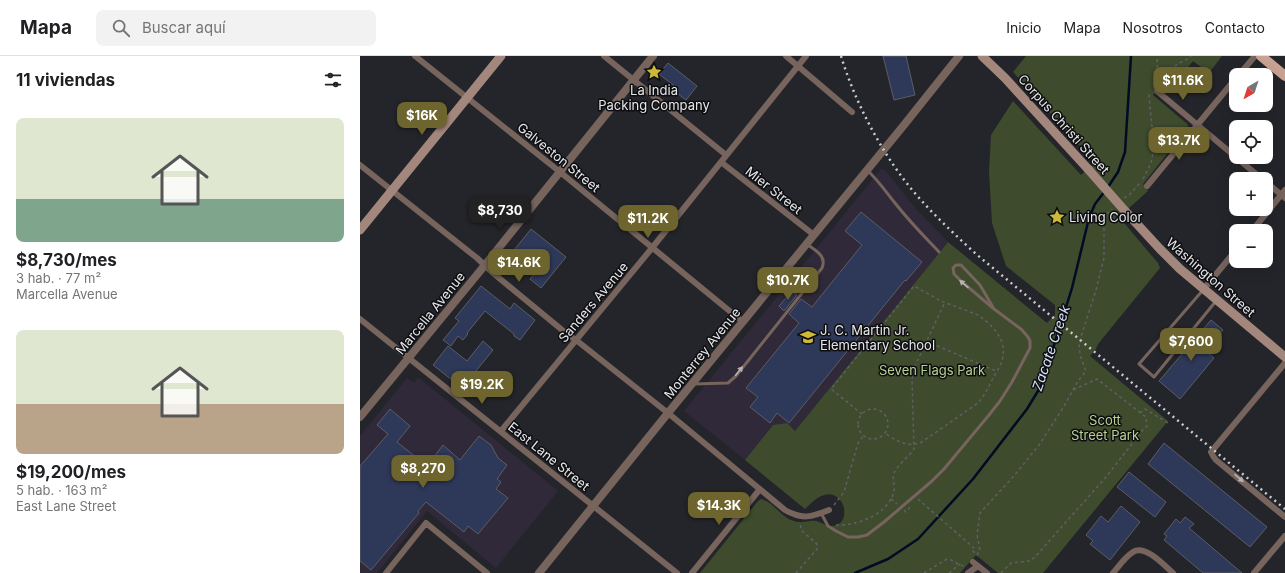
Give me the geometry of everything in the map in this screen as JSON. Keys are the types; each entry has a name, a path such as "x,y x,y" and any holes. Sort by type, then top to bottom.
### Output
{"main road":[{"path":"360,230 501,56"},
{"name":"Corpus Christi Street","path":"982,56 1006,78 1125,211"},
{"path":"1261,56 1285,76"},
{"name":"Washington Street","path":"1125,211 1160,249 1203,290 1285,357"}],"street":[{"name":"Galveston Street","path":"415,56 560,172 743,322"},
{"path":"604,56 726,155"},
{"name":"Marcella Avenue","path":"360,417 485,266 653,56"},
{"path":"786,56 852,112"},
{"name":"Sanders Avenue","path":"501,431 652,248 806,56"},
{"name":"Monterrey Avenue","path":"539,573 959,56"},
{"path":"1245,68 1255,56"},
{"path":"1147,186 1229,87"},
{"path":"1154,90 1254,172"},
{"name":"Mier Street","path":"721,162 814,235"},
{"path":"360,165 477,258 561,329 668,413 785,510 793,515 801,517 813,516 829,510"},
{"path":"1258,224 1284,194 1273,187"},
{"path":"1203,290 1229,258"},
{"name":"East Lane Street","path":"360,319 677,573"},
{"path":"1285,363 1211,452 1216,460 1285,517"},
{"path":"692,573 760,489"},
{"path":"386,573 426,523 487,573"},
{"path":"1254,573 1285,536"},
{"path":"1113,573 1127,556 1138,550 1149,553 1173,573"},
{"path":"968,573 973,564 987,573"}],"lane":[{"path":"867,170 876,177 914,226 940,252"},
{"path":"692,384 728,383 736,376 822,268 824,263 823,258 806,244"},
{"path":"821,513 828,526 836,531 848,536 858,537 867,535 932,481 952,460 1000,401 1030,348 1028,337 1020,329 994,310 954,274 953,268 956,265 961,265 980,285 994,310"},
{"path":"1203,290 1139,364 1154,377 1216,301"}],"path":[{"path":"1120,202 1130,194 1142,180 1154,155 1149,96 1154,90 1158,81 1157,56"},
{"path":"1157,83 1164,89 1167,85 1169,74 1176,66 1191,56"},
{"path":"1033,96 1037,91"},
{"path":"918,499 975,549 973,551 977,555 980,550 977,535 980,514 1039,445 1050,430 1078,381 1086,371 1080,355 1079,343 1096,290 1104,258 1104,221 1108,212 1114,207"},
{"path":"862,414 831,389 914,286 944,302 978,315 991,326 1001,339 1003,356 984,396 978,403 914,446 901,443 885,433"},
{"path":"833,524 844,525 870,518 883,510 894,491 895,473 914,449 912,379 915,366 944,302"},
{"path":"926,341 997,371"},
{"path":"1001,573 1011,563 1030,561 1035,557 1106,477 1147,426 1146,417 1097,378 1073,390"},
{"path":"872,409 882,412 887,418 888,423 888,428 885,433 880,437 875,438 864,435 859,426 859,420 862,414 867,410 872,409"},
{"path":"1140,413 1145,409 1168,423"},
{"path":"839,500 848,483 858,444 864,435"},
{"path":"796,573 818,547 817,544 801,530 799,526 801,517"},
{"path":"924,573 947,559 965,566 973,564"},
{"path":"949,573 960,564"}],"shaded area":[{"name":"J. C. Martin Jr. Elementary School","path":"881,169 885,170 916,209 948,242 795,431 787,423 773,425 745,460 684,411"},
{"path":"418,377 558,491 496,568 427,511 377,573 360,573 360,436 407,378 414,383"}],"green space":[{"path":"1026,56 1222,56 1209,73 1193,61 1167,93 1159,87 1153,95 1188,125 1187,129 1143,184 1148,191 1119,217 1158,263 1160,268 1098,344 1090,356 1168,421 1043,573 998,573 976,555 960,573 700,573 761,499 770,503 785,517 797,522 816,521 833,526 841,522 844,509 843,504 837,497 828,494 824,495 805,509 745,460 773,425 787,423 795,431 948,242 1047,323 1055,315 1055,305 1006,266 992,223 989,172 991,135 1013,101 1081,175 1095,163 1013,72"}],"building":[{"path":"883,56 906,56 915,95 894,100"},
{"path":"668,63 697,86 686,100 674,91 677,88 659,74"},
{"path":"861,212 922,262 906,281 905,280 789,423 777,413 770,423 750,407 758,397 746,388 799,323 789,314 801,299 812,307 862,245 845,231"},
{"path":"531,229 566,257 541,288 530,279 538,270 525,259 517,269 506,260"},
{"path":"481,286 510,309 514,303 535,320 520,340 485,311 463,340 458,336 451,346 443,340 459,321 455,318"},
{"path":"792,291 797,295 784,311 779,306"},
{"path":"1211,320 1223,330 1205,350 1214,358 1180,399 1159,381"},
{"path":"483,341 493,350 462,388 433,365 448,346 467,361"},
{"path":"390,409 410,426 397,442 427,466 443,445 460,460 479,436 491,445 498,458 507,465 497,479 501,482 496,489 508,498 478,534 468,526 464,532 426,502 418,511 419,513 371,570 360,561 360,466 388,434 377,425"},
{"path":"1164,443 1267,527 1250,547 1148,464"},
{"path":"1129,472 1166,502 1155,517 1117,487"},
{"path":"1121,506 1140,522 1110,560 1090,544 1093,541 1086,535 1101,516 1108,522"},
{"path":"1185,517 1194,524 1189,528 1242,573 1203,573 1164,540 1167,536 1164,534 1176,519 1180,523"}],"waterway":[{"name":"Zacate Creek","path":"1108,187 1118,172 1125,152 1131,56"},
{"name":"Zacate Creek","path":"855,573 888,559 918,539 973,479 1027,409 1041,386 1072,288 1089,218 1095,204 1105,191"}],"railway":[{"path":"841,56 853,89 876,137 885,153 921,201 976,254 1285,509"}],"place":[{"name":"La India Packing Company","path":"654,72"},
{"name":"Living Color","path":"1057,217"},
{"name":"J. C. Martin Jr. Elementary School","path":"808,337"}],"park label":[{"name":"Seven Flags Park","path":"932,370"},
{"name":"Scott Street Park","path":"1105,428"}]}
